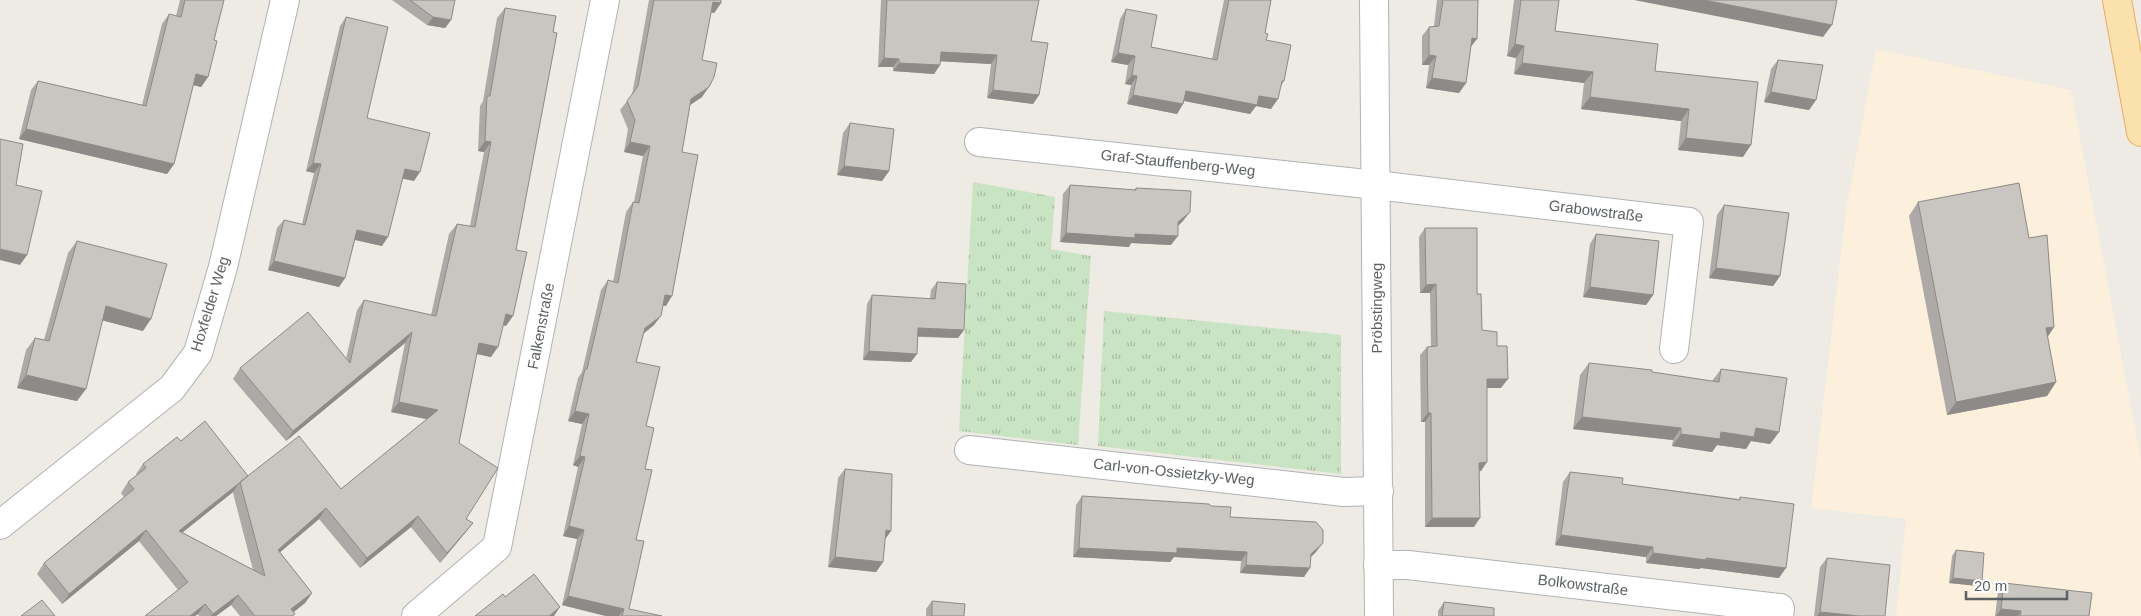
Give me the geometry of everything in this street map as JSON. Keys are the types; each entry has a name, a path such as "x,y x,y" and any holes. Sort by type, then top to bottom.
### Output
{"main road":[{"path":"2117,0 2141,132"}],"street":[{"name":"Hoxfelder Weg","path":"0,525 172,388 198,353 223,267 285,0"},
{"name":"Falkenstraße","path":"416,616 497,547 605,0"},
{"name":"Pröbstingweg","path":"1374,0 1379,616"},
{"name":"Graf-Stauffenberg-Weg","path":"979,142 1376,185"},
{"name":"Grabowstraße","path":"1376,185 1689,222 1674,349"},
{"name":"Carl-von-Ossietzky-Weg","path":"969,450 1344,492 1378,491"},
{"name":"Bolkowstraße","path":"1378,565 1408,565 1780,608 1779,616"}],"shaded area":[{"path":"1876,49 2071,90 2141,460 2141,616 1896,616 1906,519 1811,508 1846,210"}],"green space":[{"path":"973,182 1055,197 1051,249 1091,256 1078,445 959,431"},
{"path":"1104,311 1341,335 1341,474 1098,446"}],"building":[{"path":"185,0 224,0 214,40 217,41 208,77 196,74 174,164 26,129 38,81 146,106 169,14 181,17"},
{"path":"410,0 455,0 451,20 433,17"},
{"path":"654,0 721,0 721,3 713,2 702,60 717,63 714,77 709,87 691,99 682,152 698,155 672,296 665,295 661,316 645,328 636,362 660,367 646,426 654,428 645,469 652,470 636,540 644,541 629,609 662,616 622,616 624,609 568,596 584,530 569,526 585,457 580,456 589,414 575,411 608,280 618,283 633,202 639,203 650,146 630,142 635,120 627,101 638,86"},
{"path":"887,0 1039,0 1031,41 1048,43 1039,95 993,90 997,55 941,52 940,65 899,63 899,59 884,58"},
{"path":"1229,0 1271,0 1265,33 1268,34 1266,40 1291,45 1284,81 1282,81 1278,99 1259,96 1257,105 1186,91 1183,104 1133,95 1137,76 1132,75 1135,56 1118,53 1126,9 1157,15 1151,47 1217,60"},
{"path":"1443,0 1478,0 1477,39 1472,38 1466,83 1432,78 1436,56 1429,55 1429,27 1439,26"},
{"path":"1521,0 1559,0 1555,31 1658,44 1655,71 1758,82 1751,145 1686,138 1689,109 1590,97 1593,72 1522,63 1524,46 1515,44"},
{"path":"1704,0 1837,0 1832,25"},
{"path":"505,8 556,16 553,32 557,33 516,250 527,252 513,316 506,314 498,347 479,343 459,443 498,468 466,519 473,523 447,553 418,516 367,558 326,508 278,550 312,593 291,609 295,614 292,616 255,616 238,595 213,614 205,604 190,616 145,616 188,582 146,530 69,594 44,563 134,489 128,482 146,468 143,464 177,437 181,441 205,421 248,476 299,436 341,489 438,410 399,402 412,332 293,431 240,368 308,312 350,363 364,300 436,316 457,224 475,227 491,142 485,141 487,96 490,96","holes":["240,482 265,576 179,531"]},
{"path":"346,17 388,27 367,118 430,133 420,172 405,169 388,237 357,230 345,278 274,261 284,220 305,225 321,164 313,163"},
{"path":"1778,60 1823,65 1816,100 1771,92"},
{"path":"850,123 894,129 889,171 844,166"},
{"path":"0,139 23,144 16,185 42,191 27,255 0,249"},
{"path":"2019,183 2029,238 2047,235 2054,327 2046,328 2056,382 1956,402 1918,202"},
{"path":"1070,185 1136,190 1136,188 1191,191 1190,212 1178,222 1178,236 1135,234 1135,238 1066,233"},
{"path":"1724,205 1789,213 1780,276 1716,268"},
{"path":"1425,228 1477,228 1477,294 1481,294 1482,330 1497,332 1497,346 1507,346 1508,379 1487,379 1487,462 1479,463 1480,518 1432,518 1431,413 1428,413 1427,347 1437,346 1436,284 1426,285"},
{"path":"1596,234 1659,241 1653,295 1590,287"},
{"path":"77,241 167,264 151,319 106,306 86,389 26,375 35,338 49,341"},
{"path":"937,282 966,284 964,330 918,328 917,354 869,351 872,295 935,299"},
{"path":"1589,363 1652,370 1652,372 1719,382 1721,369 1787,378 1779,432 1756,428 1754,437 1721,432 1720,439 1681,434 1681,428 1582,417"},
{"path":"845,469 892,474 891,531 886,530 883,562 835,557"},
{"path":"1570,472 1623,478 1622,484 1740,500 1740,497 1794,504 1786,568 1653,553 1653,547 1561,535"},
{"path":"1082,496 1209,504 1211,506 1231,507 1230,517 1316,522 1323,530 1323,543 1311,554 1310,568 1246,565 1247,552 1177,548 1177,553 1079,548"},
{"path":"1956,550 1984,553 1982,581 1953,578"},
{"path":"1827,558 1890,565 1885,616 1859,616 1820,612"},
{"path":"534,574 560,607 549,616 475,616 503,594 505,597"},
{"path":"2004,583 2092,593 2089,616 2020,616 2021,611 2001,609"},
{"path":"42,600 55,616 21,616"},
{"path":"932,601 965,604 964,616 932,616"},
{"path":"1444,602 1494,608 1494,616 1442,616"}]}
